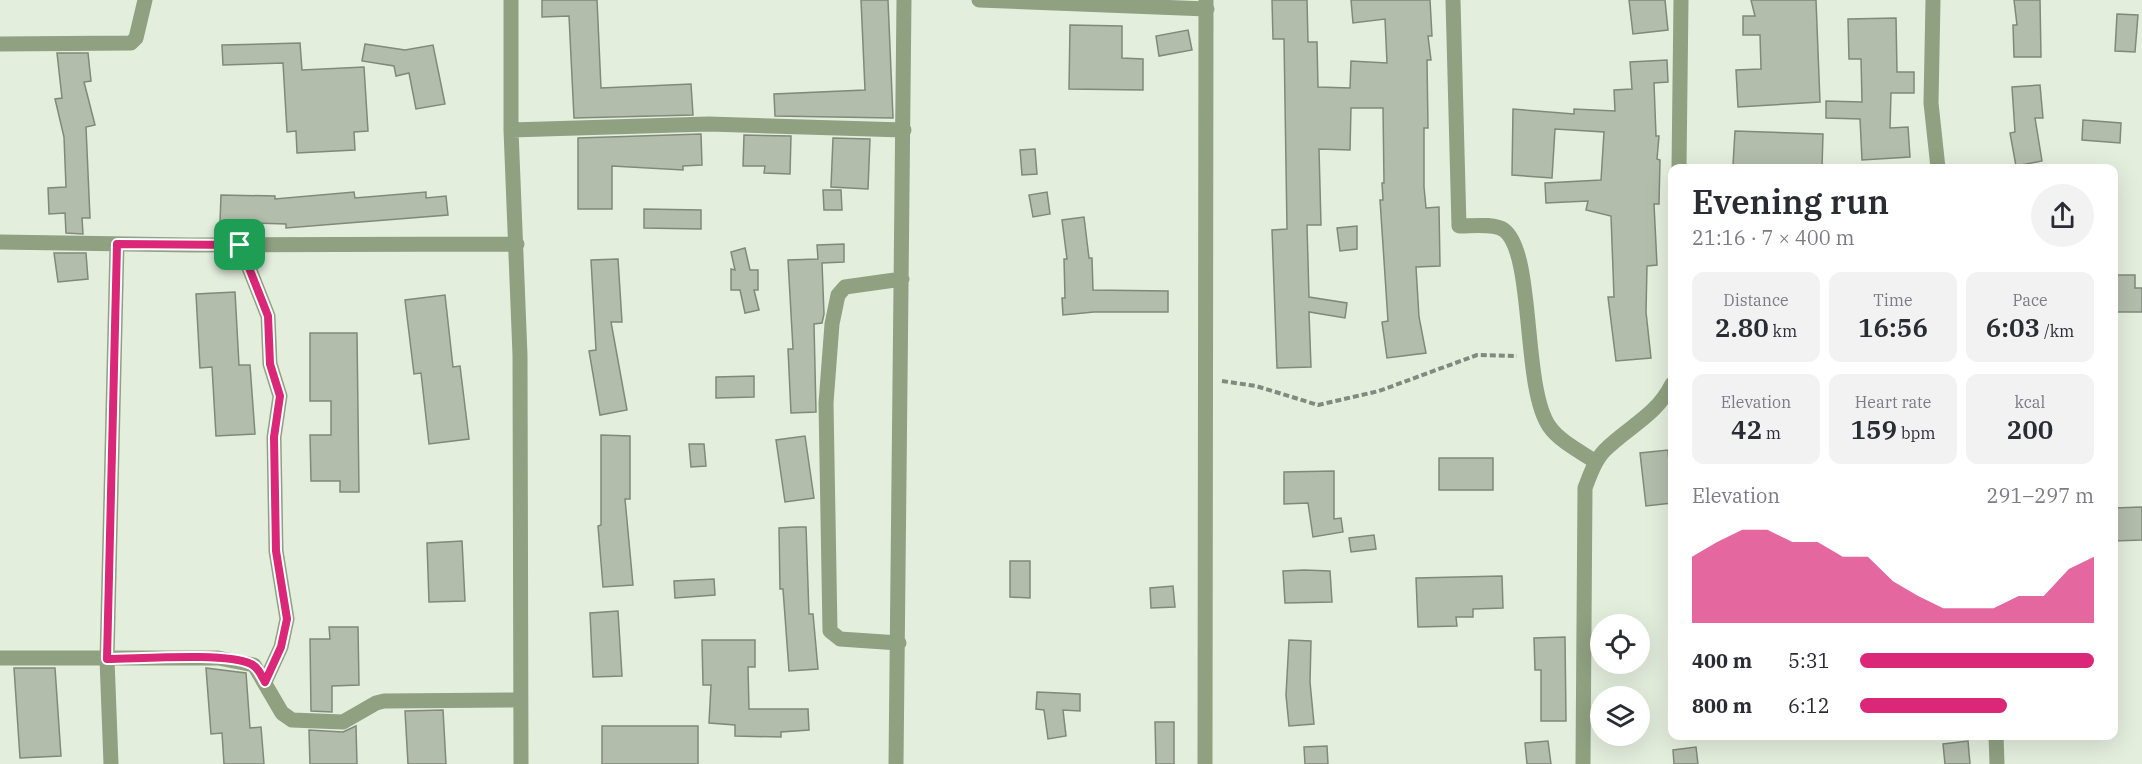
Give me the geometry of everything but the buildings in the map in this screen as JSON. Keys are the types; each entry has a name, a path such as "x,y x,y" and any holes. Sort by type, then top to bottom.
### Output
{"street":[{"path":"0,44 131,43 136,38 145,0"},
{"path":"511,0 511,130 517,244 521,764"},
{"path":"896,764 904,0"},
{"path":"979,0 1207,5 1205,764"},
{"path":"1453,0 1459,226 1499,227 1510,237 1519,258 1531,357 1549,427 1596,462"},
{"path":"1679,164 1681,0"},
{"path":"1933,0 1931,104 1938,164"},
{"path":"511,130 709,124 904,130"},
{"path":"0,242 240,245 517,244"},
{"path":"111,764 107,659 117,244"},
{"path":"240,245 268,316 270,364 280,396 274,437 276,551 287,619 281,647 265,682"},
{"path":"899,643 840,639 830,631 826,403 832,324 838,295 845,288 902,279"},
{"path":"1583,764 1586,488 1596,462 1604,450 1646,418 1668,392"},
{"path":"0,658 218,658 245,662 254,665 282,713 297,721 344,722 376,703 384,701 520,700"},
{"path":"1996,740 1996,764"}],"path":[{"path":"1206,381 1235,381 1273,390 1318,405 1379,391 1477,355 1531,357"}],"route":[{"path":"117,244 240,245 268,316 270,364 280,396 274,437 276,551 287,619 281,647 265,682 257,668 251,663 218,658 107,659 117,244"}]}
